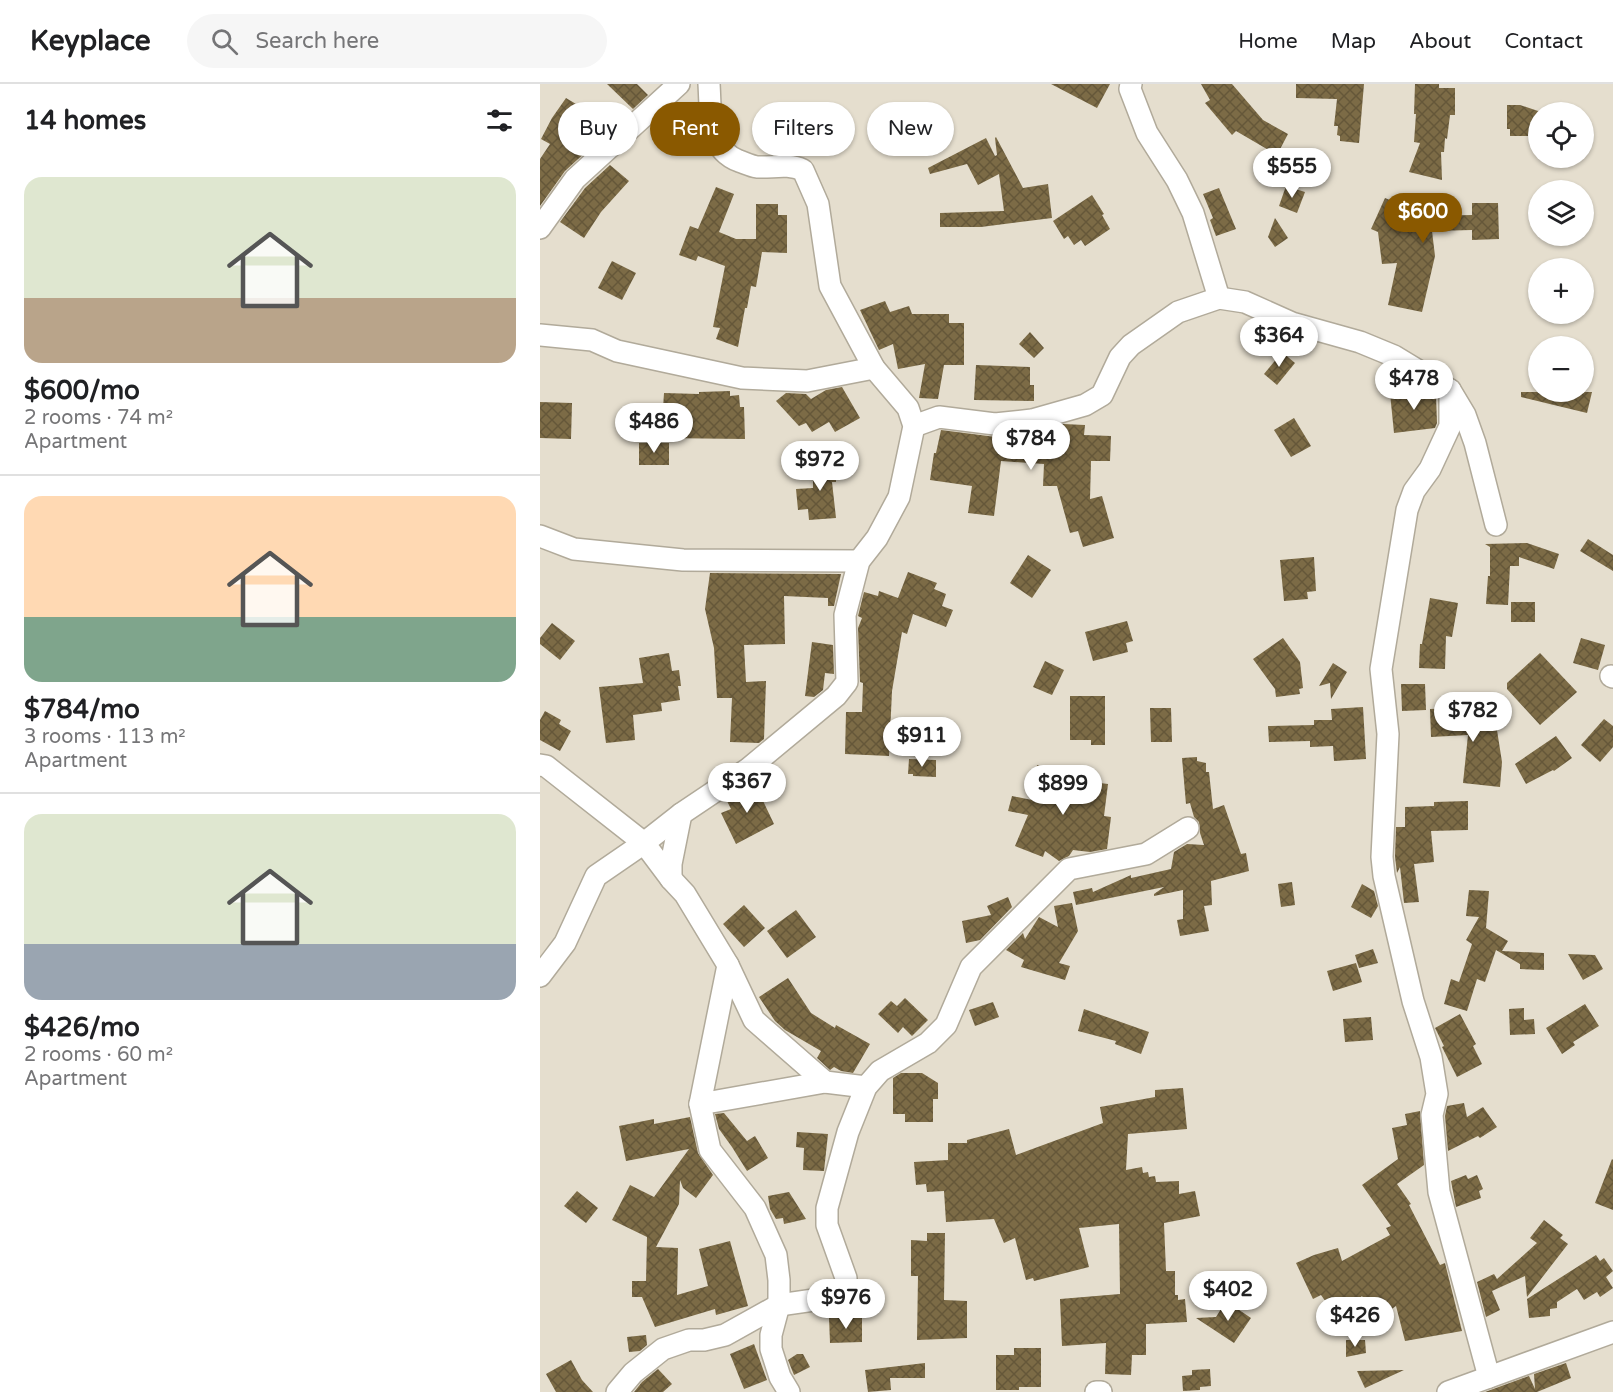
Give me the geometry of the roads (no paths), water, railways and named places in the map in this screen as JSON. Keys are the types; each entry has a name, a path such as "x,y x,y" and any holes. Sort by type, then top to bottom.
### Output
{"street":[{"path":"540,228 575,179 679,84"},
{"path":"540,976 565,942 596,876 748,769 836,696 847,682 845,615 859,561 877,538 899,497 914,426 908,408 874,368 830,286 818,204 802,170 791,165 755,167 729,157 718,145 712,130 709,84"},
{"path":"1131,84 1130,89 1147,133 1177,180 1193,213 1219,298"},
{"path":"914,426 939,417 994,424 1032,420 1085,405 1102,395 1120,357 1131,345 1178,312 1219,298 1245,302 1293,323 1360,342 1394,356 1450,390 1465,415 1496,525"},
{"path":"540,335 592,340 617,351 742,378 807,381 874,368"},
{"path":"1450,390 1450,426 1430,469 1414,491 1407,510 1381,669 1388,734 1383,857 1384,876 1413,1001 1431,1057 1437,1094 1432,1115 1439,1192 1489,1377"},
{"path":"540,536 574,549 683,560 859,561"},
{"path":"540,765 546,766 644,843 685,894 728,965 754,1020 825,1082"},
{"path":"671,879 671,864 681,814"},
{"path":"617,1392 633,1373 663,1349 689,1340 704,1340 725,1335 779,1305 842,1296 846,1290 846,1278 827,1225 827,1208 848,1132 866,1087 880,1071 928,1043 946,1025 971,967 1069,869 1146,854 1188,828"},
{"path":"728,965 700,1104 710,1150 755,1208 776,1255 779,1305 771,1335 771,1349 780,1377 789,1392"},
{"path":"700,1104 825,1082 866,1087"},
{"path":"1448,1392 1613,1332"}]}
